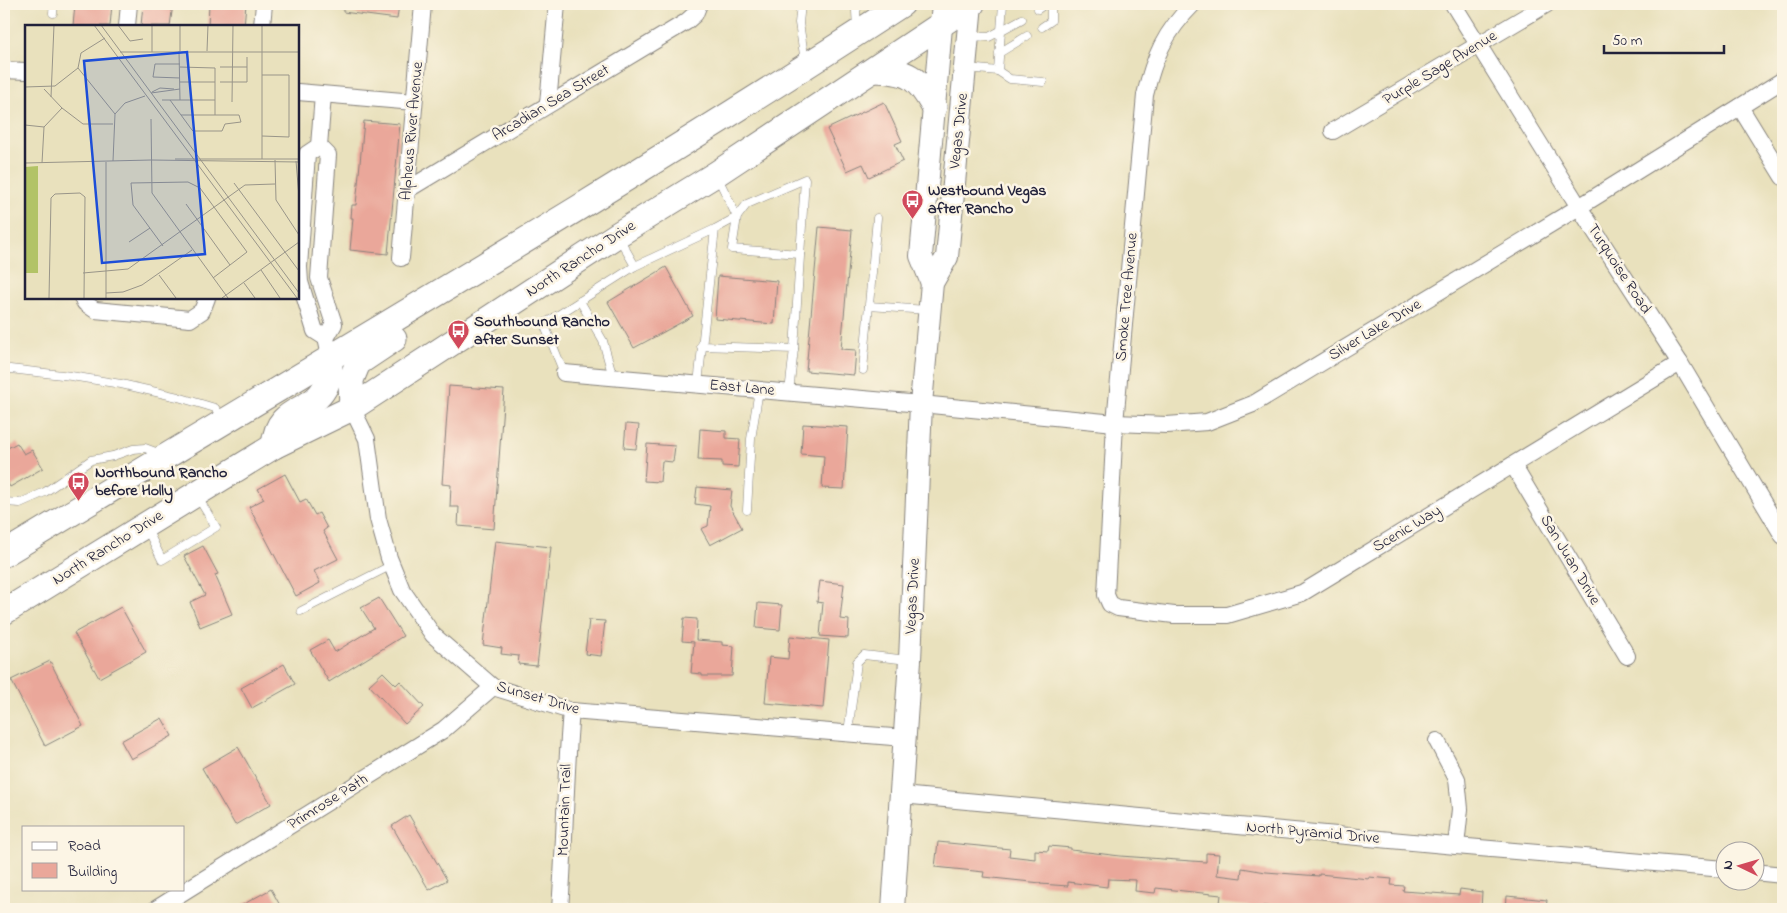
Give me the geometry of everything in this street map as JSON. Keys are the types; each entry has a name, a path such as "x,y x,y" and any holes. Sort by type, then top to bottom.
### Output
{"main road":[{"path":"4,554 224,421 328,348 410,310 806,67 902,4"},
{"name":"North Rancho Drive","path":"4,612 274,446 352,408 874,70 942,14 971,4"},
{"name":"Vegas Drive","path":"893,909 910,660 921,404 929,310 932,283 947,257 971,4"},
{"name":"Vegas Drive","path":"932,283 921,255 942,14"},
{"path":"874,70 891,71 911,77 920,84 934,107"},
{"path":"352,408 351,380 358,363 400,335 410,318 410,310"},
{"path":"274,446 277,428 285,418 319,396 324,389 330,376 328,348"}],"street":[{"path":"127,25 129,4"},
{"path":"262,25 264,4"},
{"name":"Alpheus River Avenue","path":"401,258 423,4"},
{"path":"548,104 557,4"},
{"name":"Smoke Tree Avenue","path":"1110,604 1106,594 1116,423 1145,95 1156,54 1169,32 1193,4"},
{"name":"Turquoise Road","path":"1453,4 1579,207 1680,363 1783,536"},
{"name":"Purple Sage Avenue","path":"1333,131 1547,4"},
{"name":"Arcadian Sea Street","path":"407,190 686,22 697,9"},
{"path":"4,70 25,71"},
{"name":"Silver Lake Drive","path":"921,404 1116,423 1167,425 1207,422 1253,404 1579,207 1783,80"},
{"path":"299,92 414,102"},
{"path":"323,94 319,146 328,155 315,182 319,278 334,324 328,348"},
{"path":"1740,107 1783,177"},
{"path":"84,300 95,310 190,319 205,304"},
{"name":"Scenic Way","path":"1110,604 1118,608 1174,615 1227,615 1302,593 1680,363"},
{"name":"East Lane","path":"564,373 921,404"},
{"name":"Sunset Drive","path":"352,408 367,439 378,519 402,590 433,635 493,686 571,711 905,738"},
{"name":"San Juan Drive","path":"1513,464 1626,656"},
{"name":"Primrose Path","path":"156,909 443,730 493,686"},
{"name":"Mountain Trail","path":"560,909 565,842 566,764 571,711"},
{"path":"1436,741 1456,779 1460,809 1456,846"},
{"name":"North Pyramid Drive","path":"901,794 1714,868"},
{"path":"1764,873 1783,875"}],"lane":[{"path":"53,13 54,4"},
{"path":"801,4 799,23 806,67"},
{"path":"857,33 856,11 859,4"},
{"path":"998,71 1003,6 1010,4"},
{"path":"1038,9 1045,4"},
{"path":"1042,27 1051,21 1051,4"},
{"path":"968,36 989,37 1022,19"},
{"path":"999,53 1026,36"},
{"path":"965,68 998,71 1010,79 1043,82"},
{"path":"716,174 737,216 732,248 800,254"},
{"path":"564,373 544,324 636,266 715,229 737,216 747,204 805,178 794,349 789,392"},
{"path":"863,370 877,218"},
{"path":"698,384 715,229"},
{"path":"617,235 636,266"},
{"path":"580,301 603,341 614,377"},
{"path":"869,306 929,310"},
{"path":"701,346 794,349"},
{"path":"10,369 96,380 178,397 215,408 224,421"},
{"path":"747,510 752,439 759,390"},
{"path":"4,502 20,503 45,492 91,460 114,456 133,449 145,448 166,456"},
{"path":"145,525 162,560 216,527 196,493"},
{"path":"301,611 392,565"},
{"path":"848,733 856,662 864,656 910,660"}],"building":[{"path":"75,4 112,4 110,25 73,25"},
{"path":"143,4 173,4 170,25 141,25"},
{"path":"209,4 246,4 244,25 208,25"},
{"path":"343,4 399,4 397,19 343,12"},
{"path":"884,102 902,141 895,144 903,161 869,177 863,164 847,171 827,129"},
{"path":"364,121 400,124 388,254 350,250 353,218 351,218 352,205 356,205"},
{"path":"819,227 852,230 841,349 856,350 854,375 806,371"},
{"path":"666,267 693,316 634,348 608,302"},
{"path":"718,276 777,281 774,324 715,319"},
{"path":"449,386 504,390 494,529 458,526 459,507 450,507 451,485 442,484"},
{"path":"626,424 639,425 636,449 624,448"},
{"path":"803,424 848,427 844,489 822,488 824,456 801,454"},
{"path":"700,429 726,431 726,438 740,439 738,467 722,466 722,461 698,460"},
{"path":"17,443 24,454 32,450 43,468 10,487 4,476 4,450"},
{"path":"647,444 675,446 673,462 662,461 660,482 644,481"},
{"path":"285,474 300,502 306,499 315,515 319,513 327,528 323,531 338,559 314,571 320,583 296,596 249,507 264,499 258,489"},
{"path":"697,487 732,490 730,506 742,528 710,545 701,529 708,526 710,506 695,504"},
{"path":"495,541 551,547 537,666 518,664 519,656 501,654 502,648 483,645"},
{"path":"203,546 218,574 215,575 232,614 200,627 190,602 205,595 184,556"},
{"path":"820,581 844,584 840,619 849,620 848,638 820,636 823,603 817,602"},
{"path":"379,598 403,636 329,682 310,650 328,640 335,652 374,628 361,608"},
{"path":"758,603 782,605 780,630 756,628"},
{"path":"121,607 146,652 99,678 74,633"},
{"path":"684,618 697,619 696,640 722,642 722,645 734,646 732,676 702,676 702,674 691,673 694,642 682,641"},
{"path":"589,620 605,621 601,656 585,654"},
{"path":"790,636 829,640 823,708 765,703 769,657 788,659"},
{"path":"50,661 83,726 45,746 11,680"},
{"path":"284,664 295,684 252,708 241,688"},
{"path":"383,672 396,685 400,681 424,707 405,724 369,685"},
{"path":"162,718 172,736 131,759 121,741"},
{"path":"238,747 271,804 235,825 202,768"},
{"path":"409,815 447,880 429,890 392,826"},
{"path":"938,842 1010,849 1009,856 1035,859 1035,850 1048,851 1049,846 1120,856 1206,862 1206,853 1219,854 1217,875 1241,878 1242,868 1319,876 1319,874 1369,879 1369,877 1392,879 1391,885 1404,886 1403,891 1459,895 1460,889 1482,892 1481,909 1304,909 1263,906 1262,908 1220,903 1221,895 1156,888 1155,893 1135,891 1136,880 1108,879 1107,887 1068,882 1068,886 1040,884 983,877 984,872 935,867"},
{"path":"271,889 282,909 235,909"},
{"path":"1507,896 1547,900 1546,909 1506,909"}],"place":[{"name":"Westbound Vegas after Rancho","path":"912,219"},
{"name":"Southbound Rancho after Sunset","path":"458,350"},
{"name":"Northbound Rancho before Holly","path":"79,501"}]}
